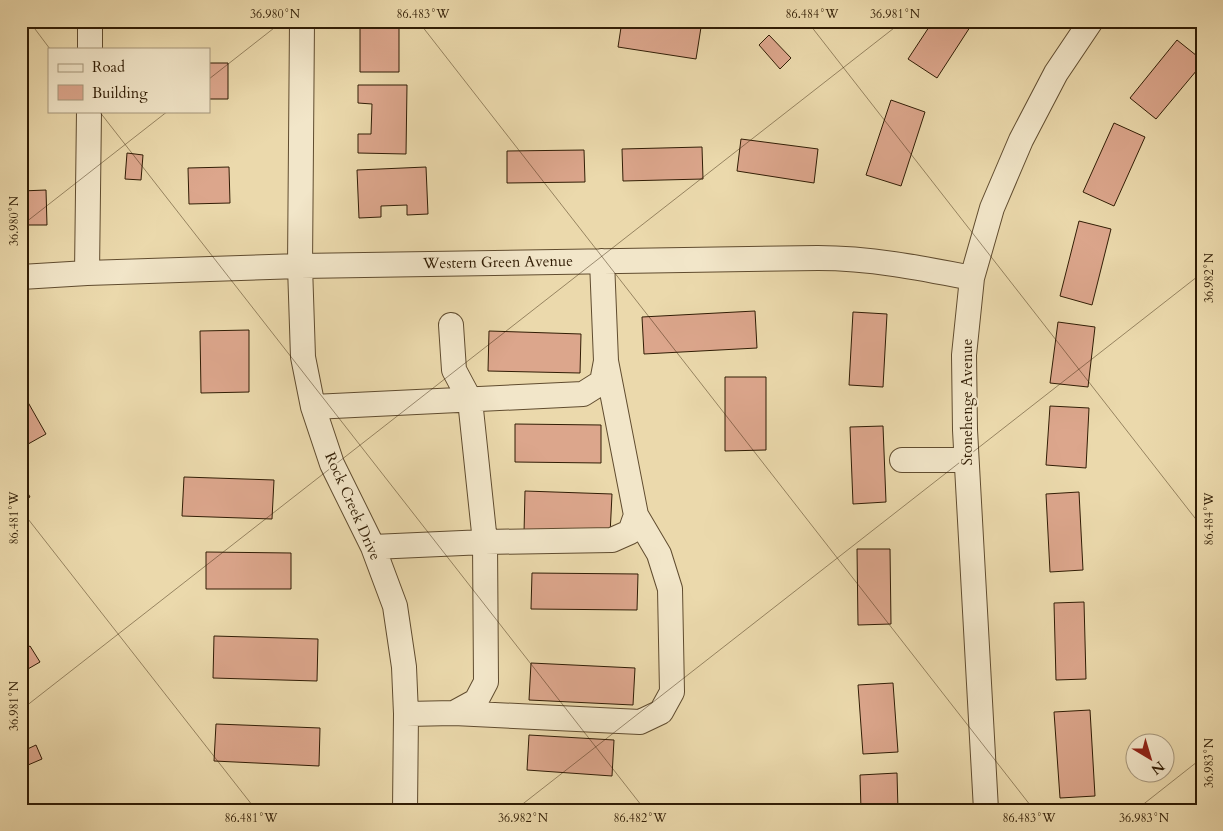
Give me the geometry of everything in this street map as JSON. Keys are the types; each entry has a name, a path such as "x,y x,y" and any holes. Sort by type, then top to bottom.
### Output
{"street":[{"path":"90,21 90,48"},
{"name":"Rock Creek Drive","path":"302,21 300,266 303,357 313,407 332,464 373,547 395,606 404,667 406,810"},
{"name":"Stonehenge Avenue","path":"986,810 966,460 964,355 972,278 992,208 1021,140 1056,73 1091,21"},
{"path":"87,273 89,112"},
{"name":"Western Green Avenue","path":"21,277 300,266 847,258 894,263 972,278"},
{"path":"406,714 454,713 640,722 662,712 672,692 670,589 659,554 636,514 606,361 602,261"},
{"path":"451,325 454,370 470,400 484,542 486,682 476,701 454,713"},
{"path":"313,407 583,394 602,382 606,361"},
{"path":"902,460 966,460"},
{"path":"373,547 484,542 612,540 630,532 636,514"}],"building":[{"path":"360,21 399,21 399,72 360,72"},
{"path":"622,21 702,21 696,59 618,47"},
{"path":"933,21 974,21 937,78 908,59"},
{"path":"769,35 791,58 780,69 759,45"},
{"path":"1177,40 1202,60 1202,64 1156,119 1130,98"},
{"path":"210,63 228,63 228,99 210,99"},
{"path":"358,85 407,85 406,154 358,153 358,134 371,134 372,104 358,103"},
{"path":"891,100 925,112 901,186 866,175"},
{"path":"1114,123 1145,137 1114,206 1083,192"},
{"path":"741,139 818,149 814,183 737,171"},
{"path":"702,147 703,179 623,181 622,149"},
{"path":"584,150 585,182 507,183 507,151"},
{"path":"127,153 143,155 141,180 125,179"},
{"path":"229,167 230,203 189,204 188,168"},
{"path":"426,167 428,214 407,215 407,205 381,206 381,217 359,218 357,170"},
{"path":"46,190 47,225 21,225 21,191"},
{"path":"1079,221 1111,229 1092,305 1060,296"},
{"path":"755,311 757,348 644,354 642,317"},
{"path":"853,312 887,314 883,387 849,385"},
{"path":"1058,322 1095,327 1088,387 1050,383"},
{"path":"249,330 249,392 201,393 200,331"},
{"path":"489,331 581,334 580,373 488,371"},
{"path":"725,377 766,377 766,450 725,451"},
{"path":"21,390 46,434 21,448"},
{"path":"1050,406 1089,408 1086,468 1046,465"},
{"path":"515,424 601,425 601,463 515,462"},
{"path":"883,426 886,502 853,504 850,427"},
{"path":"184,477 274,480 272,519 182,516"},
{"path":"21,481 30,497 21,502"},
{"path":"525,491 612,494 610,535 524,533"},
{"path":"1079,492 1083,570 1050,572 1046,494"},
{"path":"857,549 890,549 891,624 858,625"},
{"path":"206,552 291,553 291,589 206,589"},
{"path":"532,573 638,574 637,610 531,609"},
{"path":"1084,602 1086,679 1056,680 1054,603"},
{"path":"214,636 318,639 317,681 213,678"},
{"path":"30,646 40,662 21,673 21,651"},
{"path":"531,663 635,668 633,705 529,700"},
{"path":"893,683 898,752 863,754 858,685"},
{"path":"1090,710 1095,796 1060,798 1054,712"},
{"path":"216,724 320,728 319,766 214,761"},
{"path":"529,735 614,740 612,776 527,770"},
{"path":"36,745 42,759 21,768 21,752"},
{"path":"897,773 898,810 861,810 860,775"}]}
